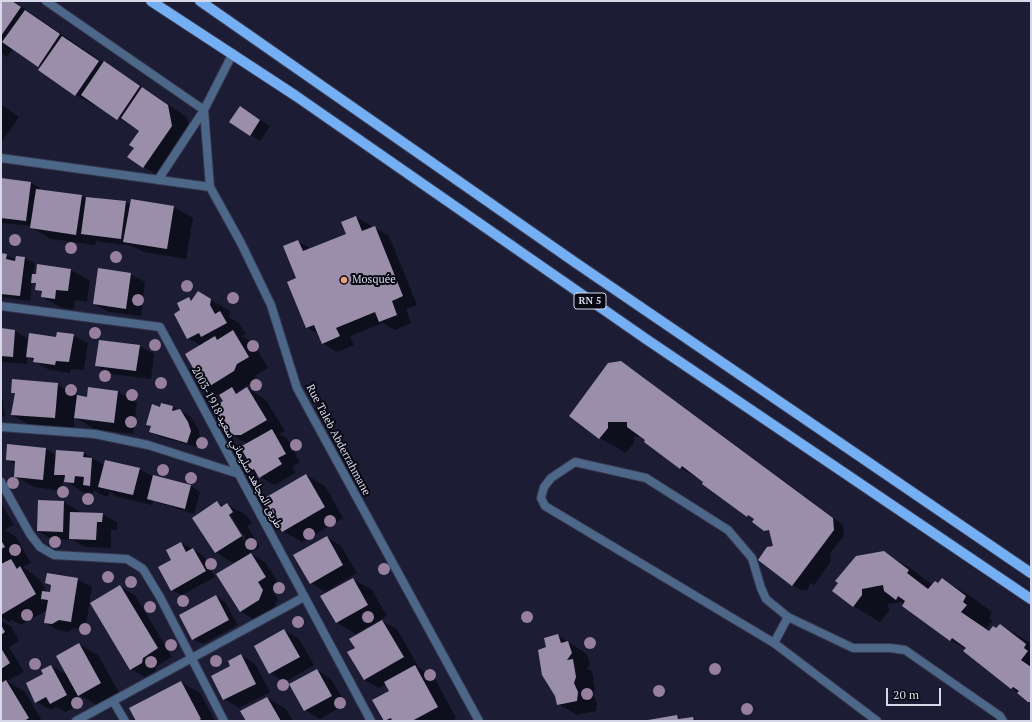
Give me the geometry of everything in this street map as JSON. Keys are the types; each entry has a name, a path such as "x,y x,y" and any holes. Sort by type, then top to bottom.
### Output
{"main road":[{"name":"RN 5","path":"150,1 233,53 646,339 1031,599"},
{"name":"RN 5","path":"200,1 576,263 1031,573"}],"street":[{"path":"46,1 204,110"},
{"path":"158,180 204,110 233,53"},
{"path":"1,158 210,187 204,110"},
{"name":"Rue Taleb Abderrahmane","path":"210,187 241,243 271,305 297,388 479,721"},
{"name":"طريق المجاهد سليماني سعيد 1918-2003","path":"1,306 160,327 371,721"},
{"path":"1,427 95,434 148,445 239,474"},
{"path":"877,721 774,643 545,506 541,498 544,487 551,478 575,462 646,478 728,530 752,558 761,588 766,598 788,617 853,648 890,648 905,650 1000,716 1003,721"},
{"path":"1,482 30,534 40,547 54,555 127,558 143,569 160,597 190,658 224,721"},
{"path":"76,721 304,596"},
{"path":"774,643 788,617"},
{"path":"113,701 125,721"}],"building":[{"path":"1,1 12,1 21,7 1,36"},
{"path":"25,10 60,34 38,67 2,42"},
{"path":"62,36 99,61 75,96 38,70"},
{"path":"104,61 140,86 117,120 81,95"},
{"path":"142,87 168,105 172,126 143,168 127,157 134,148 129,145 139,131 121,118"},
{"path":"240,106 260,120 250,136 229,122"},
{"path":"1,178 31,182 26,221 1,218"},
{"path":"36,189 82,195 76,235 30,228"},
{"path":"86,197 126,201 121,239 81,234"},
{"path":"131,199 174,206 167,249 123,242"},
{"name":"Mosquée","path":"356,216 362,231 375,226 403,296 392,301 397,315 379,322 375,312 336,328 340,336 322,344 314,325 306,328 287,282 296,278 283,246 298,240 303,251 346,234 341,222"},
{"path":"1,253 7,254 6,259 15,261 16,256 25,257 20,296 1,294"},
{"path":"37,264 71,269 68,291 56,290 55,299 41,297 42,291 35,290 36,283 31,283 32,274 36,274"},
{"path":"98,268 131,273 126,309 93,304"},
{"path":"198,291 211,299 210,305 215,314 220,311 227,323 201,337 199,333 187,339 174,314 180,310 177,303 189,297 191,301"},
{"path":"1,328 15,330 13,357 1,356"},
{"path":"233,330 249,357 237,364 234,371 205,389 185,354 215,336 217,340"},
{"path":"57,332 74,334 69,362 56,361 55,365 33,362 34,358 26,357 29,333 56,337"},
{"path":"99,340 140,345 136,371 95,366"},
{"path":"621,361 833,518 834,530 792,586 758,560 767,547 773,546 769,530 764,531 752,522 754,519 748,515 747,517 702,484 703,482 682,466 680,469 644,442 645,440 627,427 627,422 608,422 608,428 599,439 569,416 608,363"},
{"path":"12,379 58,383 55,418 11,415 15,393 11,393"},
{"path":"88,387 118,391 114,423 74,418 77,395 87,397"},
{"path":"232,387 236,394 247,387 267,420 241,435 231,435 213,407 223,401 219,395"},
{"path":"161,403 173,406 172,411 180,409 188,422 191,431 187,443 149,432 151,426 146,425 152,404 160,407"},
{"path":"272,429 286,454 278,458 282,464 259,478 254,469 249,472 245,464 249,462 240,447"},
{"path":"7,444 46,448 43,480 14,477 15,461 6,460"},
{"path":"56,450 84,452 83,457 92,458 90,486 83,485 84,477 75,476 74,483 64,482 65,475 54,475"},
{"path":"105,460 140,468 133,495 98,487"},
{"path":"306,474 325,507 282,532 263,499"},
{"path":"153,475 191,485 185,509 147,499"},
{"path":"38,500 64,501 63,532 37,531"},
{"path":"217,501 221,507 227,503 233,512 229,515 242,536 215,553 192,518"},
{"path":"70,512 103,513 102,522 97,522 96,540 69,539"},
{"path":"327,536 343,565 310,584 293,555"},
{"path":"1,540 5,547 1,549"},
{"path":"181,542 186,552 193,548 206,571 171,591 158,567 171,560 166,550"},
{"path":"884,551 909,570 907,573 928,589 935,581 938,583 942,578 966,596 963,602 967,605 961,612 989,631 993,626 996,628 1000,624 1026,644 1024,648 1028,651 1021,660 1031,667 1031,702 1028,702 1017,693 1019,691 1013,687 1011,689 963,651 966,648 952,638 950,641 902,606 905,601 898,596 896,600 884,591 883,585 862,589 862,595 853,607 832,591 838,583 835,581 856,556"},
{"path":"251,553 266,577 258,582 263,590 259,600 240,612 216,574"},
{"path":"11,559 17,569 20,566 36,594 1,615 1,564"},
{"path":"47,573 78,578 71,622 59,620 52,624 44,623 48,600 41,599 42,591 50,592 51,585 45,583"},
{"path":"353,578 368,605 336,623 320,596"},
{"path":"120,585 158,648 143,658 142,663 130,670 90,603"},
{"path":"216,595 229,620 192,640 179,615"},
{"path":"382,620 404,657 364,680 347,652 355,648 349,639"},
{"path":"1,625 5,632 1,635"},
{"path":"284,629 300,657 269,674 254,646"},
{"path":"558,634 561,643 568,641 572,653 567,660 573,659 576,677 574,683 578,692 577,701 557,705 555,696 542,675 538,650 546,647 544,638"},
{"path":"79,643 101,683 78,696 56,656"},
{"path":"1,648 10,663 1,669"},
{"path":"241,654 256,684 223,700 211,676 230,666 228,661"},
{"path":"51,665 67,695 50,704 46,697 35,703 26,683 43,674 41,670"},
{"path":"415,665 438,707 412,721 392,721 391,718 384,721 372,700 389,691 384,682"},
{"path":"317,669 332,696 304,711 289,684"},
{"path":"6,680 29,718 24,721 1,721 1,683"},
{"path":"181,681 201,719 198,721 136,721 129,708"},
{"path":"267,697 281,721 246,721 240,711"},
{"path":"677,715 678,719 693,717 694,721 642,721"}],"place":[{"name":"Mosquée","path":"344,280"}]}
